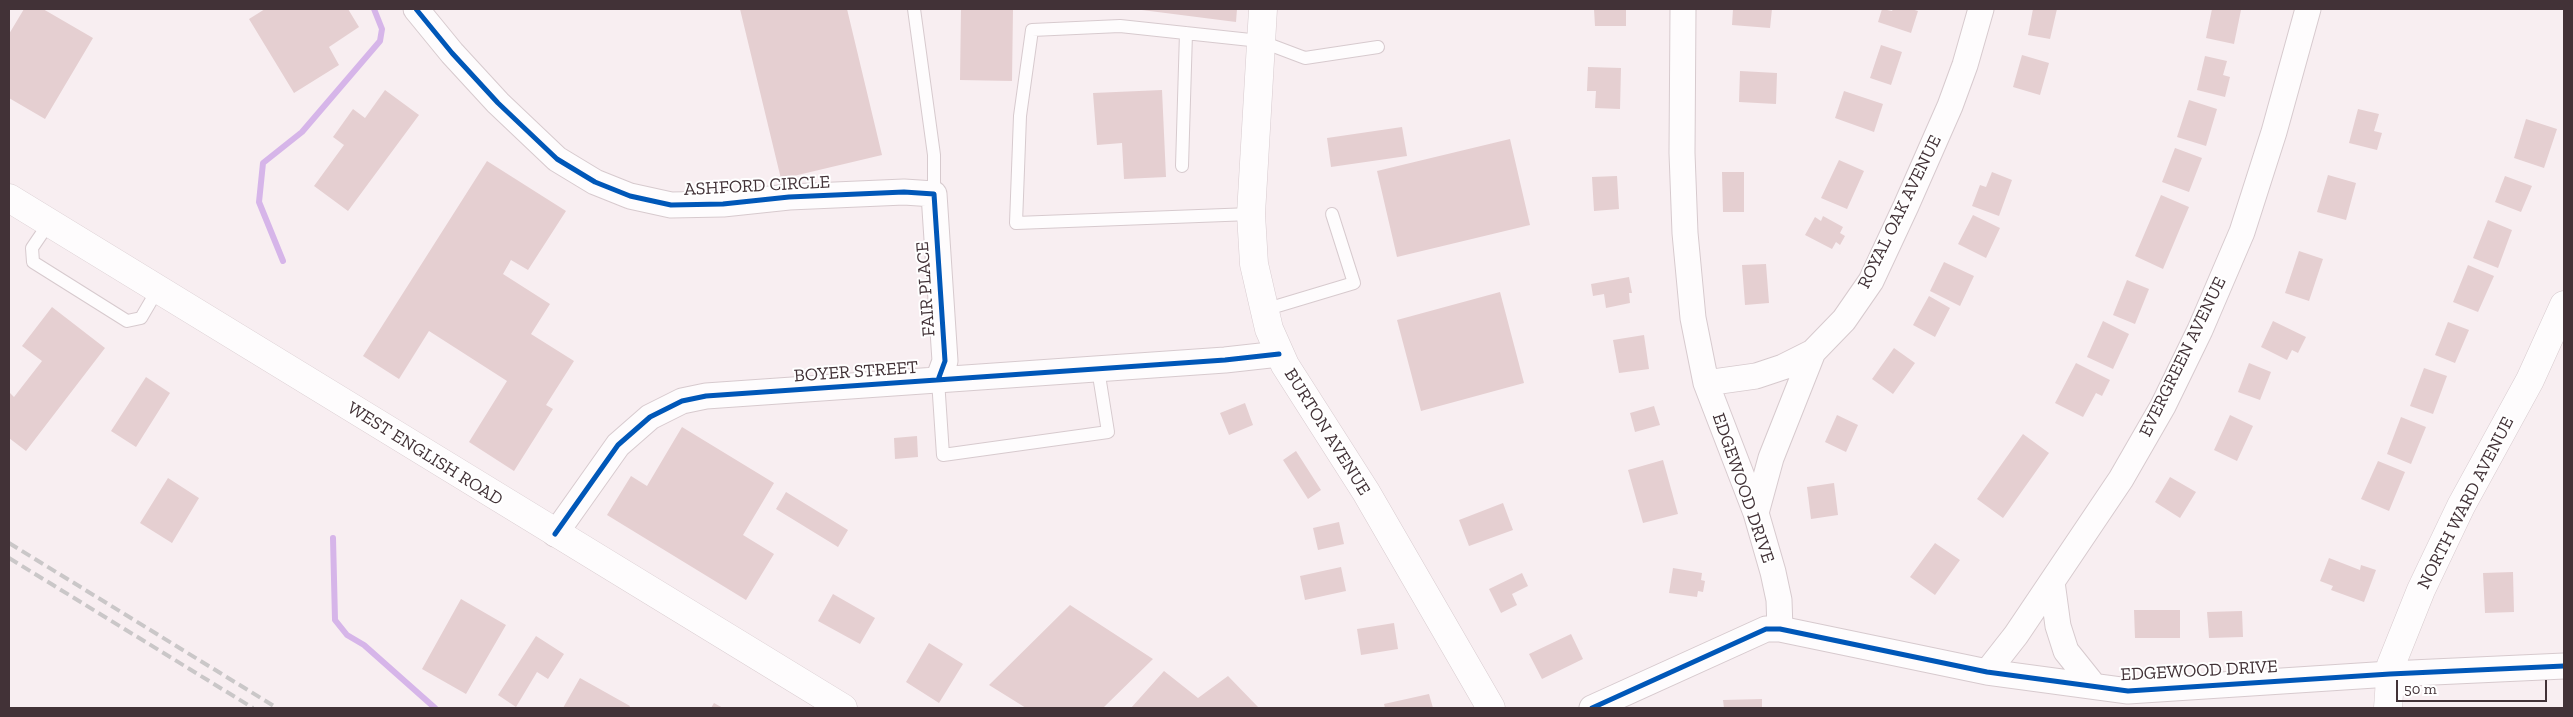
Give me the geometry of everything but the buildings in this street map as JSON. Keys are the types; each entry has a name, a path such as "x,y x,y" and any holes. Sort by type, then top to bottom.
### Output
{"street":[{"name":"ASHFORD CIRCLE","path":"416,9 452,53 498,103 557,159 595,182 630,196 671,205 723,204 895,192 934,194"},
{"name":"BURTON AVENUE","path":"1263,9 1251,214 1254,264 1269,329 1284,365 1366,492 1490,708"},
{"name":"EDGEWOOD DRIVE","path":"1683,9 1682,153 1685,233 1693,318 1706,383 1756,512 1779,600 1780,629 1987,672 2128,691 2390,674 2564,666"},
{"name":"ROYAL OAK AVENUE","path":"1706,383 1756,376 1783,367 1813,352 1844,320 1871,281 1950,106 1965,65 1981,9"},
{"name":"EVERGREEN AVENUE","path":"1987,672 2052,582 2121,479 2163,406 2200,330 2242,232 2274,132 2308,9"},
{"name":"FAIR PLACE","path":"934,194 945,361 938,380"},
{"name":"WEST ENGLISH ROAD","path":"9,198 555,534 843,708"},
{"name":"NORTH WARD AVENUE","path":"2388,708 2391,665 2421,590 2461,506 2530,380 2564,305"},
{"path":"1756,512 1771,458 1813,352"},
{"name":"BOYER STREET","path":"555,534 618,444 650,417 682,401 706,396 1098,369 1280,354"},
{"path":"2052,582 2058,626 2066,651 2094,686"},
{"path":"1592,708 1766,629 1780,629"}],"lane":[{"path":"914,9 934,155 934,194"},
{"path":"1251,214 1016,223 1020,116 1032,30 1120,26 1260,41 1305,58 1378,47"},
{"path":"1182,166 1186,33"},
{"path":"1264,310 1354,283 1332,214"},
{"path":"49,223 32,248 33,262 127,321 141,318 158,289"},
{"path":"938,380 943,455 1108,432 1098,369"}],"waterway":[{"path":"283,261 259,202 263,163 302,132 380,41 382,29 374,9"},
{"path":"333,538 335,620 347,635 364,645 435,708"}],"railway":[{"path":"9,543 277,708"},
{"path":"9,558 253,708"}],"cycle path":[{"path":"416,9 452,53 498,103 557,159 595,182 630,196 671,205 723,204 789,197 904,192 934,194 945,361 938,380"},
{"path":"555,534 618,445 650,417 682,401 706,396 1225,360 1279,354"},
{"path":"1592,708 1766,629 1780,629 1987,672 2128,691 2390,674 2564,666"}]}
